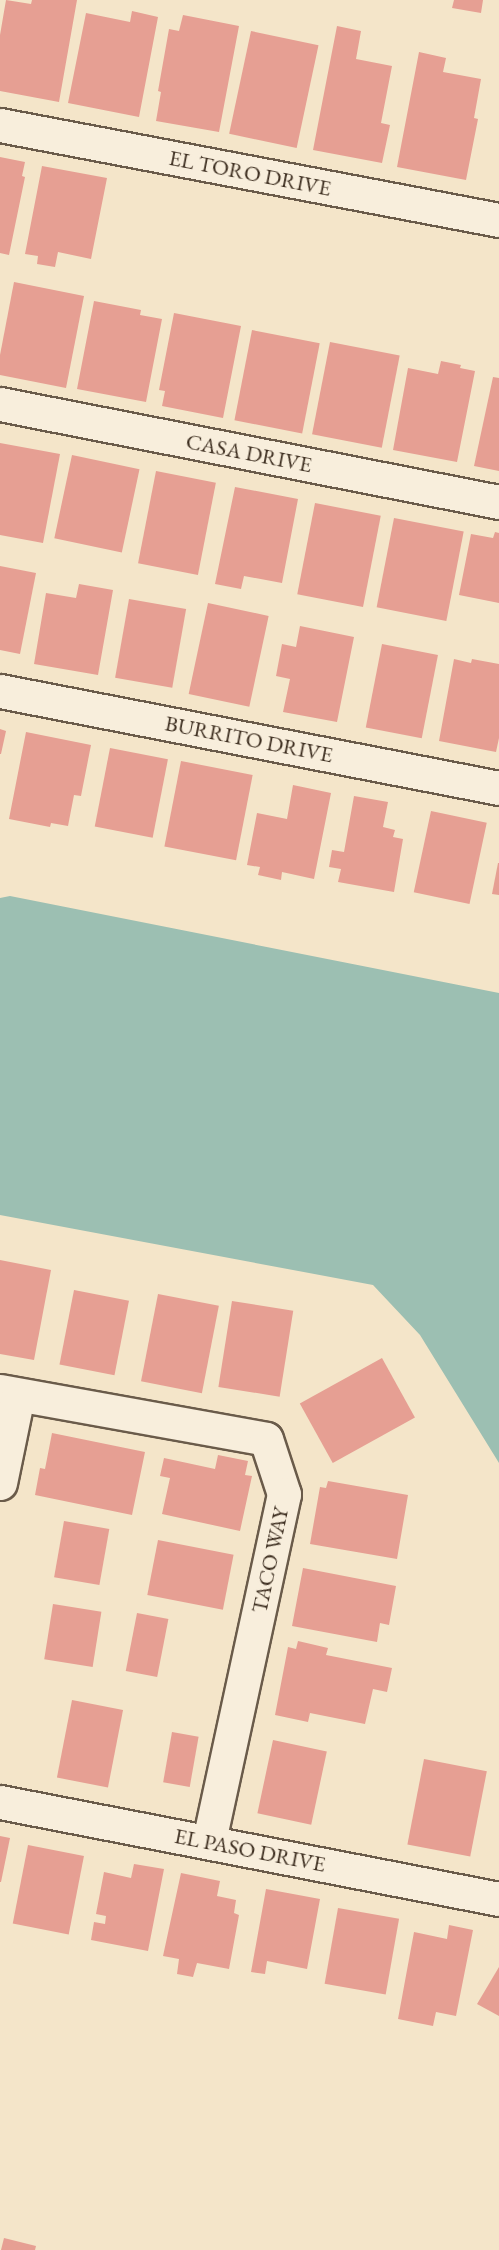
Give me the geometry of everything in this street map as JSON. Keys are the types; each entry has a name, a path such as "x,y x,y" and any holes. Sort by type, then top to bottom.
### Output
{"street":[{"name":"EL TORO DRIVE","path":"0,125 499,220"},
{"name":"CASA DRIVE","path":"0,404 499,502"},
{"name":"BURRITO DRIVE","path":"0,691 499,788"},
{"path":"0,1483 9,1393"},
{"name":"TACO WAY","path":"9,1393 266,1439 284,1494 209,1842"},
{"name":"EL PASO DRIVE","path":"0,1802 499,1899"}],"shaded area":[{"path":"10,896 499,993 499,1463 420,1335 373,1285 0,1215 0,898"}],"building":[{"path":"6,0 31,4 32,0 77,0 59,102 0,91 0,35"},
{"path":"454,0 483,0 481,13 452,8"},
{"path":"132,11 158,17 139,117 68,103 86,13 130,22"},
{"path":"183,15 239,26 219,132 156,121 161,92 158,91 169,29 179,31"},
{"path":"337,26 361,31 356,59 392,66 381,123 390,125 382,163 313,150"},
{"path":"251,31 318,45 297,148 229,134"},
{"path":"419,52 446,58 443,72 481,79 474,118 478,119 466,180 397,167"},
{"path":"0,157 25,162 22,176 25,177 9,255 0,253"},
{"path":"42,166 107,178 91,259 58,252 55,267 37,264 38,256 25,254"},
{"path":"14,282 84,296 66,388 0,375 0,355"},
{"path":"94,301 141,310 140,315 162,319 146,402 77,389"},
{"path":"174,313 241,326 223,418 162,406 165,391 159,390"},
{"path":"252,330 320,343 302,433 234,420"},
{"path":"330,342 400,356 382,448 312,434"},
{"path":"441,361 461,365 460,368 475,371 457,462 393,450 408,368 438,374"},
{"path":"493,377 499,378 499,471 474,466"},
{"path":"0,443 60,454 43,543 0,535"},
{"path":"72,455 139,469 122,552 54,538"},
{"path":"156,471 216,483 198,575 138,563"},
{"path":"235,487 298,499 282,583 244,576 241,589 215,584"},
{"path":"315,503 381,516 363,607 297,594"},
{"path":"394,518 464,532 446,621 377,607"},
{"path":"495,532 499,533 499,603 459,595 471,534 493,538"},
{"path":"0,566 36,573 20,654 0,650"},
{"path":"79,584 113,590 98,675 34,664 46,593 76,598"},
{"path":"129,599 186,609 172,688 115,678"},
{"path":"208,603 269,616 249,707 189,694"},
{"path":"300,626 354,637 337,722 283,712 290,679 276,676 282,644 296,647"},
{"path":"382,644 438,655 422,738 366,727"},
{"path":"454,659 471,663 472,659 499,664 499,738 496,752 439,741"},
{"path":"0,729 6,731 1,754 0,754"},
{"path":"26,732 91,745 81,796 74,795 68,826 51,823 50,827 9,819"},
{"path":"110,748 168,759 153,838 95,827"},
{"path":"181,761 253,775 236,860 164,846"},
{"path":"293,785 331,793 314,879 282,872 281,880 258,875 260,867 247,865 257,813 287,819"},
{"path":"354,796 388,802 383,827 395,830 393,837 403,839 394,892 338,882 341,869 329,867 332,850 344,852"},
{"path":"431,811 487,823 469,904 414,892"},
{"path":"499,863 499,895 492,894"},
{"path":"0,1260 51,1270 34,1360 0,1354"},
{"path":"74,1290 129,1301 114,1375 59,1365"},
{"path":"158,1294 219,1306 202,1393 141,1381"},
{"path":"232,1301 293,1311 280,1397 218,1387"},
{"path":"382,1358 415,1417 333,1463 300,1404"},
{"path":"52,1433 145,1452 132,1515 35,1495 40,1468 45,1469"},
{"path":"218,1455 248,1461 245,1475 252,1476 240,1531 162,1514 170,1478 160,1476 164,1458 215,1469"},
{"path":"328,1481 408,1495 397,1559 310,1544 320,1487 326,1488"},
{"path":"64,1521 109,1529 99,1585 54,1577"},
{"path":"158,1540 234,1555 223,1610 147,1595"},
{"path":"303,1568 396,1586 389,1625 380,1623 377,1642 292,1626"},
{"path":"53,1604 101,1612 93,1667 44,1659"},
{"path":"137,1613 168,1619 157,1677 126,1671"},
{"path":"298,1641 328,1648 326,1655 392,1668 387,1692 373,1689 365,1724 310,1713 308,1722 275,1715 288,1647 296,1649"},
{"path":"72,1700 123,1710 108,1787 57,1778"},
{"path":"172,1732 199,1737 190,1787 163,1782"},
{"path":"273,1740 327,1751 311,1825 257,1813"},
{"path":"424,1759 487,1771 470,1857 407,1844"},
{"path":"0,1836 10,1838 1,1882 0,1882"},
{"path":"28,1845 84,1856 69,1934 13,1924"},
{"path":"134,1864 164,1869 148,1951 91,1940 94,1922 105,1924 106,1916 96,1914 104,1872 131,1878"},
{"path":"181,1873 220,1881 217,1896 236,1900 234,1913 239,1915 229,1969 197,1963 193,1977 177,1974 179,1959 163,1956"},
{"path":"266,1889 320,1899 307,1969 267,1961 265,1974 251,1972"},
{"path":"338,1908 399,1919 386,1995 325,1984"},
{"path":"449,1925 473,1930 456,2016 436,2012 433,2026 398,2019 414,1932 447,1939"},
{"path":"499,1967 499,2016 477,2004"},
{"path":"4,2238 36,2246 35,2250 1,2250"}]}
